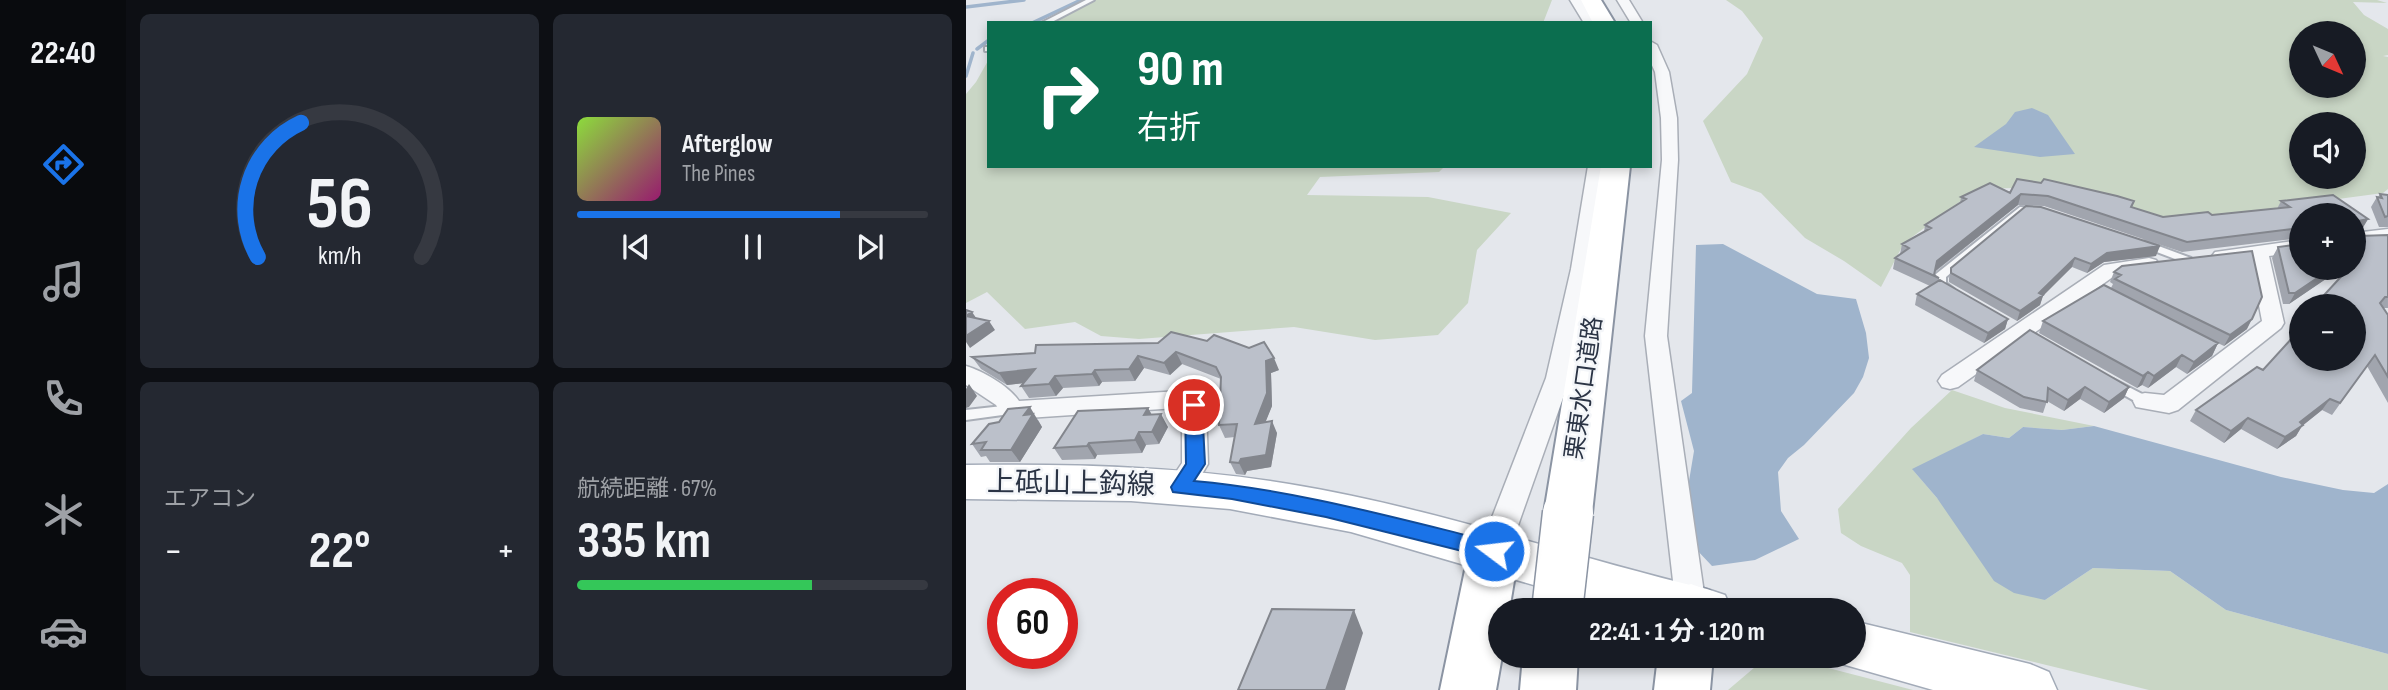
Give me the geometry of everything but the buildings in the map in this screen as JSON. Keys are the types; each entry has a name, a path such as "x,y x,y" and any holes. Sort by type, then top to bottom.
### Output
{"highway":[{"path":"1591,0 1603,21"},
{"name":"栗東水口道路","path":"1558,598 1616,168"},
{"path":"1468,690 1494,551"},
{"path":"1548,690 1551,668"},
{"path":"1682,690 1686,668"}],"main road":[{"name":"上砥山上鈎線","path":"966,482 1037,481 1232,492 1326,509 1494,551 1632,598"},
{"path":"1866,648 2030,690"}],"street":[{"path":"1576,0 1589,21"},
{"path":"1623,0 1636,21"},
{"path":"1652,50 1662,72 1669,118 1670,149 1656,336 1690,598"},
{"path":"1494,551 1559,378 1597,168"},
{"path":"2366,238 2388,235"},
{"path":"1950,381 2020,331 2094,287 2111,269 2289,247"},
{"path":"2145,401 2169,404 2224,354 2273,323 2258,251"},
{"path":"966,374 1005,399 1012,410 1180,399 1194,405 1195,464 1180,487"}],"lane":[{"path":"1048,21 1091,0"},
{"path":"1963,298 1940,285 1940,276 2020,210 2053,215"},
{"path":"2133,241 2187,260"},
{"path":"2100,375 2145,401"},
{"path":"966,415 1012,410"}],"green space":[{"path":"1096,0 1552,0 1544,21 1051,21"},
{"path":"1726,0 2377,0 2387,3 2353,2 2364,15 2388,29 2388,55 2383,56 2388,57 2388,189 2383,193 2289,203 2289,206 2238,221 2167,222 2056,187 1977,189 1904,243 1881,287 1805,238 1761,193 1731,182 1703,121 1747,74 1763,38 1742,11"},
{"path":"987,63 987,168 1443,168 1439,172 1320,177 1307,195 1428,197 1511,213 1477,250 1468,303 1438,335 1375,340 1294,327 1139,339 1101,336 1075,322 1025,329 987,292 966,303 966,94"},
{"path":"1952,390 2005,408 2094,426 2062,430 2023,427 2009,438 1983,434 1913,470 1937,498 2045,600 2093,568 2170,571 2226,610 2388,654 2388,690 2149,690 1910,632 1910,575 1902,563 1861,546 1841,533 1838,509 1911,428"},
{"path":"1754,668 1828,668 1913,690 1728,690"}],"water":[{"path":"2032,108 2048,115 2075,154 2040,157 1974,147 2006,124 2015,112"},
{"path":"1723,244 1817,294 1856,299 1866,333 1869,358 1854,393 1788,458 1778,472 1781,511 1799,539 1755,560 1712,566 1695,548 1687,493 1694,451 1681,401 1692,393 1696,245"},
{"path":"2094,426 2281,477 2343,490 2374,493 2388,484 2388,654 2226,610 2170,571 2093,568 2045,600 2014,593 1994,581 1937,498 1912,469 1983,434 2009,438 2023,427 2062,430"}],"waterway":[{"path":"966,7 1024,0"},
{"path":"1036,21 1081,0"},
{"path":"977,49 987,42"},
{"path":"966,76 973,53"}],"route":[{"path":"1194,405 1195,464 1180,487 1232,492 1326,509 1494,551"}]}
